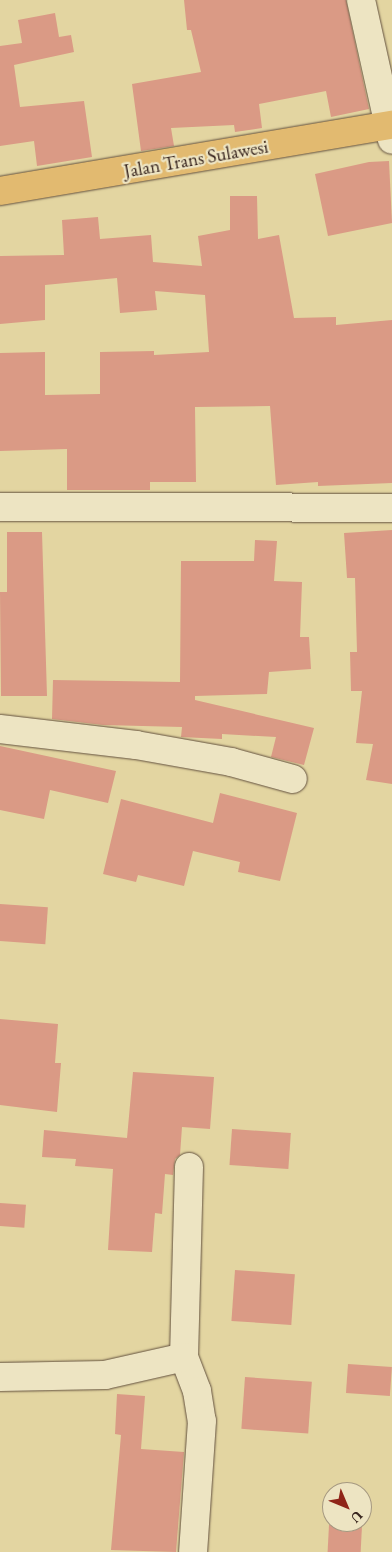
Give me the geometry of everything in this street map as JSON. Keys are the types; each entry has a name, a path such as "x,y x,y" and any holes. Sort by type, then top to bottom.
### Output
{"highway":[{"name":"Jalan Trans Sulawesi","path":"0,191 391,130"}],"street":[{"path":"360,0 391,130"},
{"path":"0,506 392,508"},
{"path":"0,729 136,745 231,762 293,779"},
{"path":"189,1167 184,1357 197,1391 202,1421 192,1552"},
{"path":"0,1377 105,1375 184,1357"}],"building":[{"path":"184,0 346,0 369,109 331,117 326,91 259,104 262,128 235,132 234,125 171,128 174,146 141,151 132,84 201,72 191,30 187,30"},
{"path":"55,13 59,37 71,35 74,52 14,65 20,107 84,101 92,157 37,166 34,141 0,146 0,46 22,43 18,20"},
{"path":"389,161 392,223 328,236 315,174 369,162"},
{"path":"230,196 257,196 258,239 279,235 294,318 336,317 336,325 392,320 392,483 318,486 318,482 276,485 270,406 195,407 196,482 150,482 150,490 67,490 67,449 0,451 0,353 45,352 45,395 100,394 100,352 154,351 154,355 209,352 205,295 155,291 157,310 120,313 117,278 45,285 45,320 0,324 0,256 64,255 62,220 98,217 100,239 151,235 153,262 202,266 198,236 230,230"},
{"path":"392,530 392,784 366,780 373,744 356,743 362,691 351,691 350,652 357,652 355,578 347,578 344,533"},
{"path":"7,532 42,532 47,696 1,696 0,592 7,592"},
{"path":"255,540 277,541 274,581 302,582 300,637 309,637 311,669 269,672 267,694 195,696 195,700 314,728 304,765 271,757 276,737 222,734 222,739 181,737 182,727 103,725 52,719 53,680 180,682 181,561 254,561"},
{"path":"0,746 116,771 108,803 50,790 44,819 0,810"},
{"path":"220,793 297,813 280,881 238,872 240,862 193,851 184,886 138,875 136,882 103,874 121,799 213,823"},
{"path":"0,904 48,907 45,944 0,941"},
{"path":"0,1019 58,1024 55,1063 61,1063 57,1112 0,1105"},
{"path":"133,1072 214,1077 210,1129 182,1127 180,1155 175,1159 173,1175 165,1174 162,1214 155,1213 152,1252 108,1250 113,1169 75,1166 76,1159 42,1157 44,1130 127,1138"},
{"path":"232,1129 291,1133 288,1169 229,1165"},
{"path":"0,1203 26,1205 24,1228 0,1226"},
{"path":"235,1270 295,1274 291,1325 231,1321"},
{"path":"348,1364 392,1367 390,1396 346,1393"},
{"path":"245,1377 312,1382 308,1434 241,1429"},
{"path":"117,1394 145,1396 141,1449 184,1452 176,1552 111,1550 121,1435 115,1434"},
{"path":"329,1532 362,1532 361,1552 328,1552"}]}
